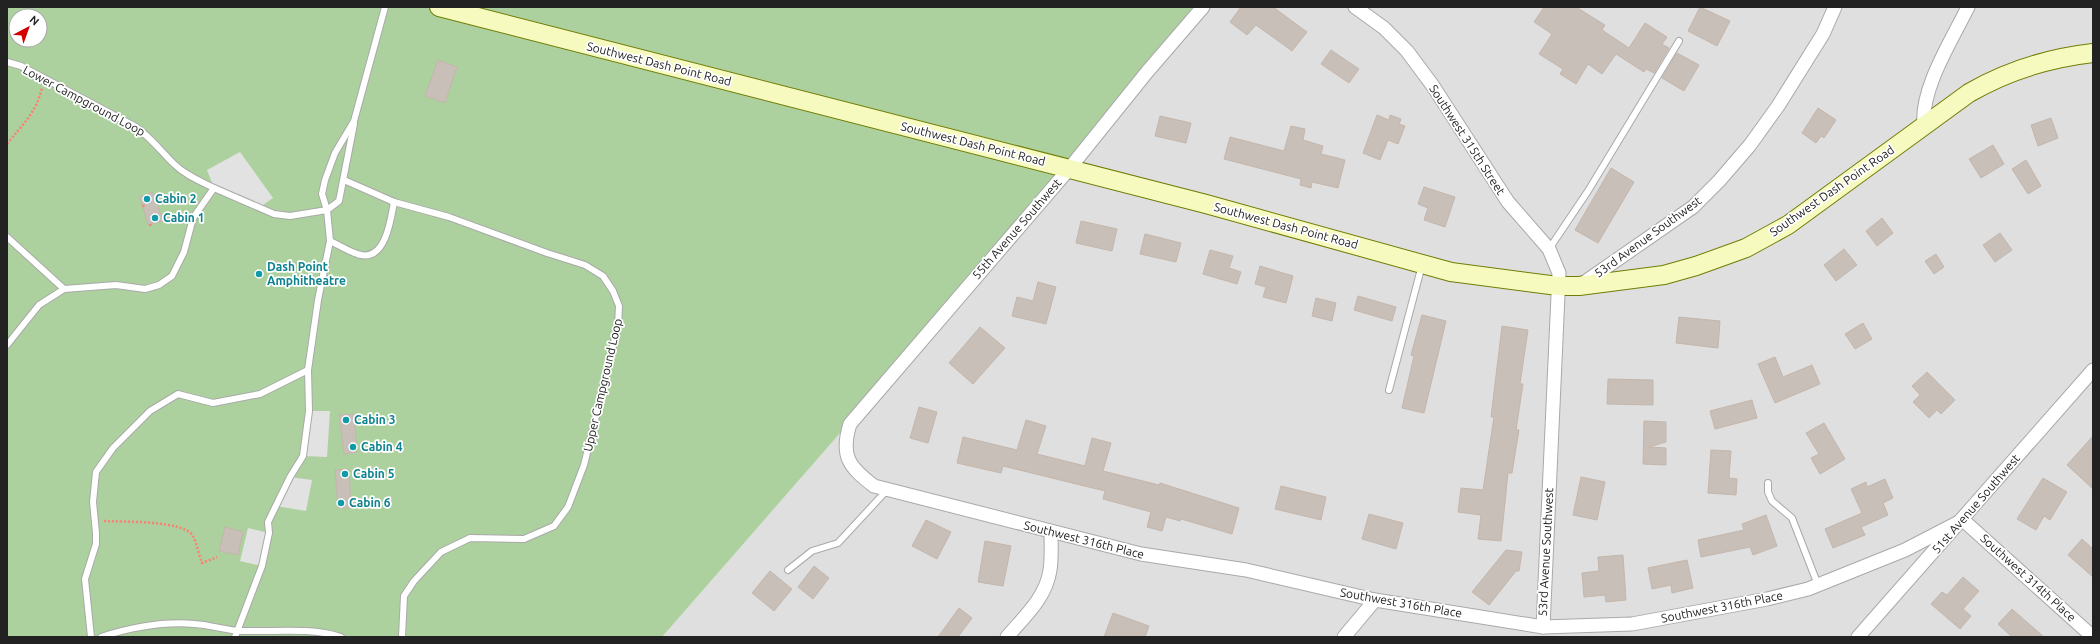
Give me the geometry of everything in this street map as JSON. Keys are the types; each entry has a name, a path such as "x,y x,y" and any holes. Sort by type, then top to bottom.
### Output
{"main road":[{"name":"Southwest Dash Point Road","path":"439,7 1320,234 1451,272 1558,286 1579,286 1664,275 1696,266 1746,248 1788,225 1969,93 1987,83 2041,63 2093,53"}],"street":[{"name":"55th Avenue Southwest","path":"846,456 845,439 850,424 862,408 1069,169 1147,72 1203,7"},
{"name":"Southwest 315th Street","path":"1355,7 1384,28 1407,51 1433,86 1508,202 1549,249 1559,273 1558,286"},
{"name":"53rd Avenue Southwest","path":"1579,286 1693,207 1718,181 1750,145 1778,106 1819,41 1835,7"},
{"path":"1924,126 1922,112 1927,91 1968,7"},
{"name":"53rd Avenue Southwest","path":"1543,628 1558,286"},
{"name":"51st Avenue Southwest","path":"1858,637 1963,520 2093,370"},
{"name":"Southwest 316th Place","path":"846,456 851,466 874,486 1051,532 1141,554 1246,570 1375,600 1543,628 1632,624 1767,599 1818,585 1905,550 1963,520"},
{"name":"Southwest 314th Place","path":"1963,520 2093,637"},
{"path":"1007,637 1032,609 1045,589 1050,570 1051,532"},
{"path":"1344,637 1375,600"}],"lane":[{"path":"327,210 339,201 354,120 385,7"},
{"path":"1549,249 1588,191 1679,41"},
{"name":"Lower Campground Loop","path":"7,62 21,66 136,127 150,137 181,169 214,188 274,214 290,216 327,210"},
{"path":"235,637 262,566 269,533 268,522 290,477 303,456 309,411 308,370 318,300 330,241 327,210 322,194 325,180 335,153 354,120"},
{"name":"Upper Campground Loop","path":"344,180 394,202 449,217 547,253 586,265 603,276 619,306 618,326 584,465 568,507 554,526 524,539 470,538 441,552 414,581 404,596 402,637"},
{"path":"7,344 39,305 64,289 116,286 145,289 159,285 172,276 184,252 193,218 214,188"},
{"path":"330,241 362,255 371,255 377,252 388,234 394,202"},
{"path":"7,237 64,289"},
{"path":"1389,390 1423,264"},
{"path":"91,637 85,579 96,544 93,502 96,472 113,448 150,411 178,394 213,403 260,394 308,370"},
{"path":"1768,483 1768,492 1772,501 1792,518 1818,585"},
{"path":"788,570 812,551 838,543 888,489"},
{"path":"101,637 124,630 157,624 195,624 238,631 296,630 341,637"}],"path":[{"path":"7,144 38,104 44,79"},
{"path":"95,521 151,522 187,530 193,536 202,563 218,557"}],"shaded area":[{"path":"1212,7 2093,7 2093,637 662,637"},
{"path":"240,152 273,198 260,207 214,188 207,170"},
{"path":"309,411 330,411 327,457 303,456"},
{"path":"290,477 312,480 306,511 276,506"},
{"path":"248,528 269,533 262,566 240,561"}],"green space":[{"path":"7,7 1212,7 662,637 7,637"}],"building":[{"path":"1241,7 1273,7 1307,32 1292,51 1256,25 1247,35 1230,22"},
{"path":"1544,7 1576,7 1605,25 1602,30 1629,48 1645,23 1667,37 1662,44 1669,48 1654,73 1646,69 1644,72 1616,54 1602,74 1588,64 1576,84 1560,74 1563,69 1539,54 1552,34 1534,22"},
{"path":"1700,7 1730,21 1717,46 1688,31"},
{"path":"1331,50 1359,69 1349,83 1321,64"},
{"path":"1677,53 1699,65 1684,91 1662,78"},
{"path":"438,60 457,67 445,103 425,96"},
{"path":"1818,108 1836,120 1824,138 1821,136 1816,143 1802,133"},
{"path":"1377,115 1389,120 1390,115 1401,119 1399,124 1405,126 1398,144 1388,140 1380,160 1363,153"},
{"path":"1160,116 1191,123 1186,143 1155,136"},
{"path":"2051,118 2058,138 2038,146 2031,125"},
{"path":"1291,126 1305,129 1303,140 1323,146 1321,154 1345,160 1338,188 1312,182 1311,188 1300,185 1301,179 1224,159 1230,137 1284,151"},
{"path":"1993,145 2004,164 1981,178 1969,159"},
{"path":"2026,160 2041,186 2028,194 2012,169"},
{"path":"1611,168 1634,182 1598,243 1575,230"},
{"path":"1424,187 1455,197 1445,227 1424,220 1428,208 1418,204"},
{"path":"153,192 163,221 148,225 140,197"},
{"path":"1882,218 1893,233 1877,246 1866,231"},
{"path":"1081,221 1117,229 1112,251 1076,243"},
{"path":"2000,233 2012,250 1995,262 1983,245"},
{"path":"1145,234 1181,243 1176,262 1140,254"},
{"path":"1844,249 1857,265 1836,281 1824,265"},
{"path":"1210,250 1233,256 1229,268 1241,272 1237,284 1203,274"},
{"path":"1936,254 1944,267 1934,274 1925,261"},
{"path":"1260,266 1293,276 1286,303 1263,297 1266,287 1255,284"},
{"path":"1038,282 1056,287 1046,324 1012,316 1017,297 1033,301"},
{"path":"1358,296 1396,307 1392,321 1354,310"},
{"path":"1316,298 1336,303 1332,321 1312,316"},
{"path":"1422,315 1446,321 1424,413 1402,408 1414,356 1411,355"},
{"path":"1679,317 1720,321 1718,348 1676,343"},
{"path":"1863,323 1872,339 1855,349 1845,334"},
{"path":"1502,326 1528,330 1520,384 1523,384 1516,430 1519,430 1512,473 1508,473 1501,541 1478,539 1481,515 1458,512 1461,488 1483,490 1494,417 1491,417"},
{"path":"980,327 1005,348 973,384 949,363"},
{"path":"1775,357 1783,377 1812,365 1820,384 1775,403 1758,364"},
{"path":"1927,372 1955,400 1941,414 1937,410 1929,418 1913,402 1920,395 1912,386"},
{"path":"1608,379 1653,380 1653,405 1607,404"},
{"path":"1752,400 1757,418 1715,429 1710,411"},
{"path":"919,407 937,412 928,443 910,438"},
{"path":"354,414 357,452 344,454 339,415"},
{"path":"1026,420 1046,426 1037,454 1085,466 1092,438 1111,443 1103,471 1159,485 1160,483 1239,508 1232,534 1181,519 1180,521 1166,517 1162,531 1147,527 1151,512 1103,499 1105,491 1003,466 1001,473 957,463 963,437 1017,450"},
{"path":"1644,421 1666,422 1666,442 1649,447 1666,448 1666,465 1643,464"},
{"path":"1824,423 1845,459 1820,474 1811,458 1819,454 1806,433"},
{"path":"2093,436 2093,489 2067,465"},
{"path":"1711,450 1731,451 1729,478 1737,479 1736,495 1708,493"},
{"path":"349,469 351,508 338,508 335,470"},
{"path":"1581,477 1605,482 1597,520 1573,515"},
{"path":"2043,478 2067,492 2050,520 2044,516 2036,530 2017,519"},
{"path":"1885,479 1893,498 1883,503 1888,515 1861,527 1865,535 1833,548 1825,529 1862,513 1851,489 1866,482 1867,487"},
{"path":"1281,486 1326,497 1321,520 1275,509"},
{"path":"1369,514 1403,523 1396,549 1362,539"},
{"path":"1766,515 1777,546 1753,555 1750,547 1701,557 1698,540 1744,530 1742,524"},
{"path":"926,520 951,532 937,559 912,546"},
{"path":"225,527 243,532 238,555 219,551"},
{"path":"2082,539 2093,549 2093,577 2068,555"},
{"path":"985,541 1011,546 1003,586 978,582"},
{"path":"1506,550 1522,552 1519,571 1516,571 1489,605 1472,592"},
{"path":"1623,555 1626,600 1606,602 1605,595 1584,597 1582,573 1599,571 1598,557"},
{"path":"1687,560 1693,588 1672,593 1671,585 1652,589 1648,568"},
{"path":"814,566 829,578 813,599 798,587"},
{"path":"770,571 792,589 774,611 752,593"},
{"path":"1963,577 1979,591 1963,609 1971,616 1960,629 1931,604 1942,592 1947,595"},
{"path":"959,608 972,618 958,637 938,637"},
{"path":"2012,609 2044,637 2012,637 1998,624"},
{"path":"1113,613 1149,626 1145,637 1104,637"}],"place":[{"name":"Cabin 2","path":"147,199"},
{"name":"Cabin 1","path":"155,218"},
{"name":"Dash Point Amphitheatre","path":"259,274"},
{"name":"Cabin 3","path":"346,420"},
{"name":"Cabin 4","path":"353,447"},
{"name":"Cabin 5","path":"345,474"},
{"name":"Cabin 6","path":"341,503"}]}
